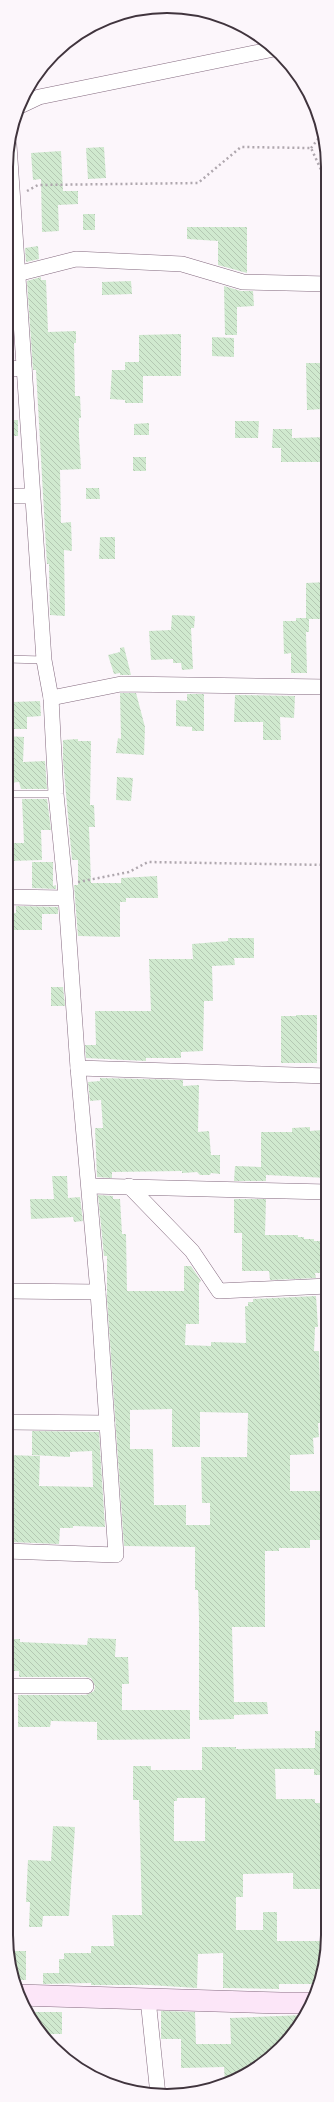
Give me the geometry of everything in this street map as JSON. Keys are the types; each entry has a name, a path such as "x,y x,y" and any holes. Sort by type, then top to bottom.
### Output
{"street":[{"path":"27,102 39,97 267,49"},
{"path":"13,274 76,259 182,264 243,282 321,284"},
{"path":"13,282 24,369 44,660 51,698 56,794 65,891 78,1068 90,1186 116,1555 13,1552"},
{"path":"13,368 24,369"},
{"path":"13,496 32,496"},
{"path":"51,698 121,684 321,687"},
{"path":"13,896 65,891"},
{"path":"78,1068 321,1076"},
{"path":"90,1186 321,1192"},
{"path":"129,1186 192,1251 219,1291 321,1286"},
{"path":"13,1291 98,1292"},
{"path":"13,1422 107,1423"},
{"path":"13,1686 86,1686"},
{"path":"26,1995 305,2003"},
{"path":"148,1999 157,2089"}],"lane":[{"path":"13,659 44,660"},
{"path":"13,794 56,794"}],"path":[{"path":"311,148 318,139"},
{"path":"13,199 38,185 198,182 241,147 311,148"},
{"path":"311,148 321,170"},
{"path":"65,891 128,872 148,862 321,865"}],"building":[{"path":"104,147 106,178 88,179 86,148"},
{"path":"61,151 63,191 78,191 78,204 58,205 59,231 42,232 41,179 33,180 31,153"},
{"path":"83,214 95,214 95,230 83,230"},
{"path":"187,227 247,227 247,273 218,265 218,241 187,239"},
{"path":"38,246 39,259 26,262 25,248"},
{"path":"41,277 41,280 46,280 48,332 76,331 76,343 74,343 75,396 80,396 81,418 79,418 79,437 81,469 60,470 61,523 71,522 72,551 64,550 65,616 50,615 49,564 47,564 36,370 33,370 27,281"},
{"path":"131,281 132,294 102,295 102,282"},
{"path":"224,286 241,291 253,291 254,306 237,307 237,335 225,335"},
{"path":"181,334 181,376 143,376 143,403 125,403 125,400 110,399 112,370 125,370 125,362 139,362 139,335"},
{"path":"212,337 234,338 234,357 212,356"},
{"path":"306,363 321,363 321,409 307,410"},
{"path":"13,420 18,420 18,436 13,436"},
{"path":"235,421 259,421 258,438 235,438"},
{"path":"149,423 149,435 134,435 134,424"},
{"path":"273,429 292,429 292,438 321,437 321,462 281,462 281,448 272,448"},
{"path":"133,457 146,457 146,471 133,471"},
{"path":"86,488 99,488 100,499 86,499"},
{"path":"100,537 115,537 115,559 99,559"},
{"path":"321,582 321,619 309,619 309,632 306,632 307,673 291,673 291,653 284,654 283,621 296,621 296,618 306,618 306,583"},
{"path":"172,615 195,616 194,628 191,628 193,669 182,670 181,663 173,663 173,659 151,660 149,631 171,630"},
{"path":"124,647 131,675 120,675 120,673 114,674 108,655 120,652 120,648"},
{"path":"120,693 136,693 145,727 144,755 116,753 118,738 121,739"},
{"path":"187,694 204,694 204,731 192,731 192,727 176,726 176,700 187,701"},
{"path":"235,695 295,696 294,718 280,717 281,740 263,740 263,722 234,722"},
{"path":"40,701 41,716 27,717 27,729 14,729 13,702"},
{"path":"13,736 24,737 23,762 45,761 47,789 21,789 19,782 13,782"},
{"path":"78,739 78,741 91,741 90,805 94,805 95,827 89,827 91,883 121,883 121,878 157,876 158,898 126,898 126,902 120,902 120,937 78,936 74,885 78,885 78,860 72,860 63,761 63,740"},
{"path":"117,777 133,778 131,801 116,800"},
{"path":"22,799 47,799 51,830 41,830 42,860 13,861 13,843 24,843"},
{"path":"32,862 53,862 53,886 56,885 56,889 32,888"},
{"path":"16,906 58,907 58,914 42,914 42,930 13,930 13,913 16,913"},
{"path":"228,938 254,938 254,958 234,958 235,965 212,966 213,1001 204,1001 203,1051 181,1052 181,1058 146,1058 146,1061 86,1058 85,1045 96,1045 95,1011 151,1011 149,959 193,959 192,944 228,941"},
{"path":"51,987 63,987 65,1006 51,1006"},
{"path":"317,1015 317,1063 281,1063 281,1016"},
{"path":"100,1078 183,1080 183,1086 199,1085 198,1132 209,1131 211,1155 220,1155 220,1174 211,1173 210,1175 200,1175 197,1172 182,1173 182,1171 112,1172 112,1178 97,1177 95,1128 103,1128 101,1100 90,1101 88,1082 100,1081"},
{"path":"310,1127 310,1131 321,1130 321,1178 266,1175 266,1181 234,1181 235,1166 261,1167 261,1132 292,1132 292,1128"},
{"path":"52,1176 67,1176 68,1198 80,1197 83,1221 74,1222 73,1217 31,1219 30,1199 54,1199"},
{"path":"98,1195 113,1196 113,1199 120,1199 122,1234 126,1234 127,1291 184,1291 184,1266 191,1266 201,1281 199,1283 199,1324 186,1324 185,1345 211,1346 211,1342 246,1343 245,1306 248,1306 248,1302 253,1302 253,1299 316,1296 318,1327 315,1327 314,1351 319,1351 321,1423 318,1423 319,1437 313,1438 314,1454 290,1455 290,1491 321,1491 321,1540 310,1540 310,1548 279,1548 279,1551 265,1551 265,1627 232,1627 234,1702 267,1702 268,1714 234,1715 234,1719 199,1720 199,1617 198,1590 195,1590 195,1547 124,1546 107,1298 107,1256 104,1256","holes":["172,1409 172,1447 200,1447 200,1412 248,1413 247,1457 201,1457 202,1503 210,1503 210,1525 186,1525 186,1505 154,1505 153,1449 130,1449 130,1410"]},
{"path":"234,1199 266,1199 265,1235 298,1235 298,1237 304,1237 304,1239 321,1241 321,1273 315,1273 316,1278 270,1280 269,1271 242,1271 242,1233 234,1233"},
{"path":"32,1431 99,1432 105,1527 73,1526 73,1528 60,1528 59,1544 13,1542 13,1455 40,1456 39,1486 93,1487 92,1451 70,1452 70,1457 32,1455"},
{"path":"88,1638 116,1639 115,1657 128,1657 129,1684 122,1684 122,1710 190,1710 190,1739 97,1740 97,1722 51,1721 50,1727 18,1727 18,1695 86,1695 94,1691 95,1686 91,1678 86,1677 19,1677 19,1671 13,1671 13,1639 20,1639 20,1642 87,1645"},
{"path":"315,1731 321,1731 321,1775 314,1775 314,1769 275,1769 276,1799 315,1799 315,1803 321,1803 321,1889 293,1889 293,1873 243,1874 243,1897 236,1897 236,1930 263,1930 263,1912 277,1912 277,1941 321,1941 320,1955 313,1984 279,1984 279,1989 223,1988 223,1953 198,1954 197,1988 149,1985 91,1985 91,1983 43,1984 43,1973 59,1973 59,1959 64,1959 64,1953 91,1953 91,1946 114,1946 112,1915 142,1915 139,1800 133,1800 133,1766 151,1766 151,1770 202,1770 202,1747 236,1747 236,1749 315,1748","holes":["177,1798 205,1798 205,1841 174,1841 174,1801 177,1801"]},
{"path":"53,1826 75,1827 69,1916 43,1916 42,1927 29,1927 30,1902 26,1902 28,1860 51,1861"},
{"path":"14,1951 26,1951 26,1980 20,1980"},
{"path":"161,2011 195,2012 196,2044 231,2044 230,2018 298,2015 283,2037 269,2051 253,2063 225,2078 224,2067 181,2068 181,2039 161,2039"},
{"path":"34,2012 62,2012 62,2034 49,2034"}]}
